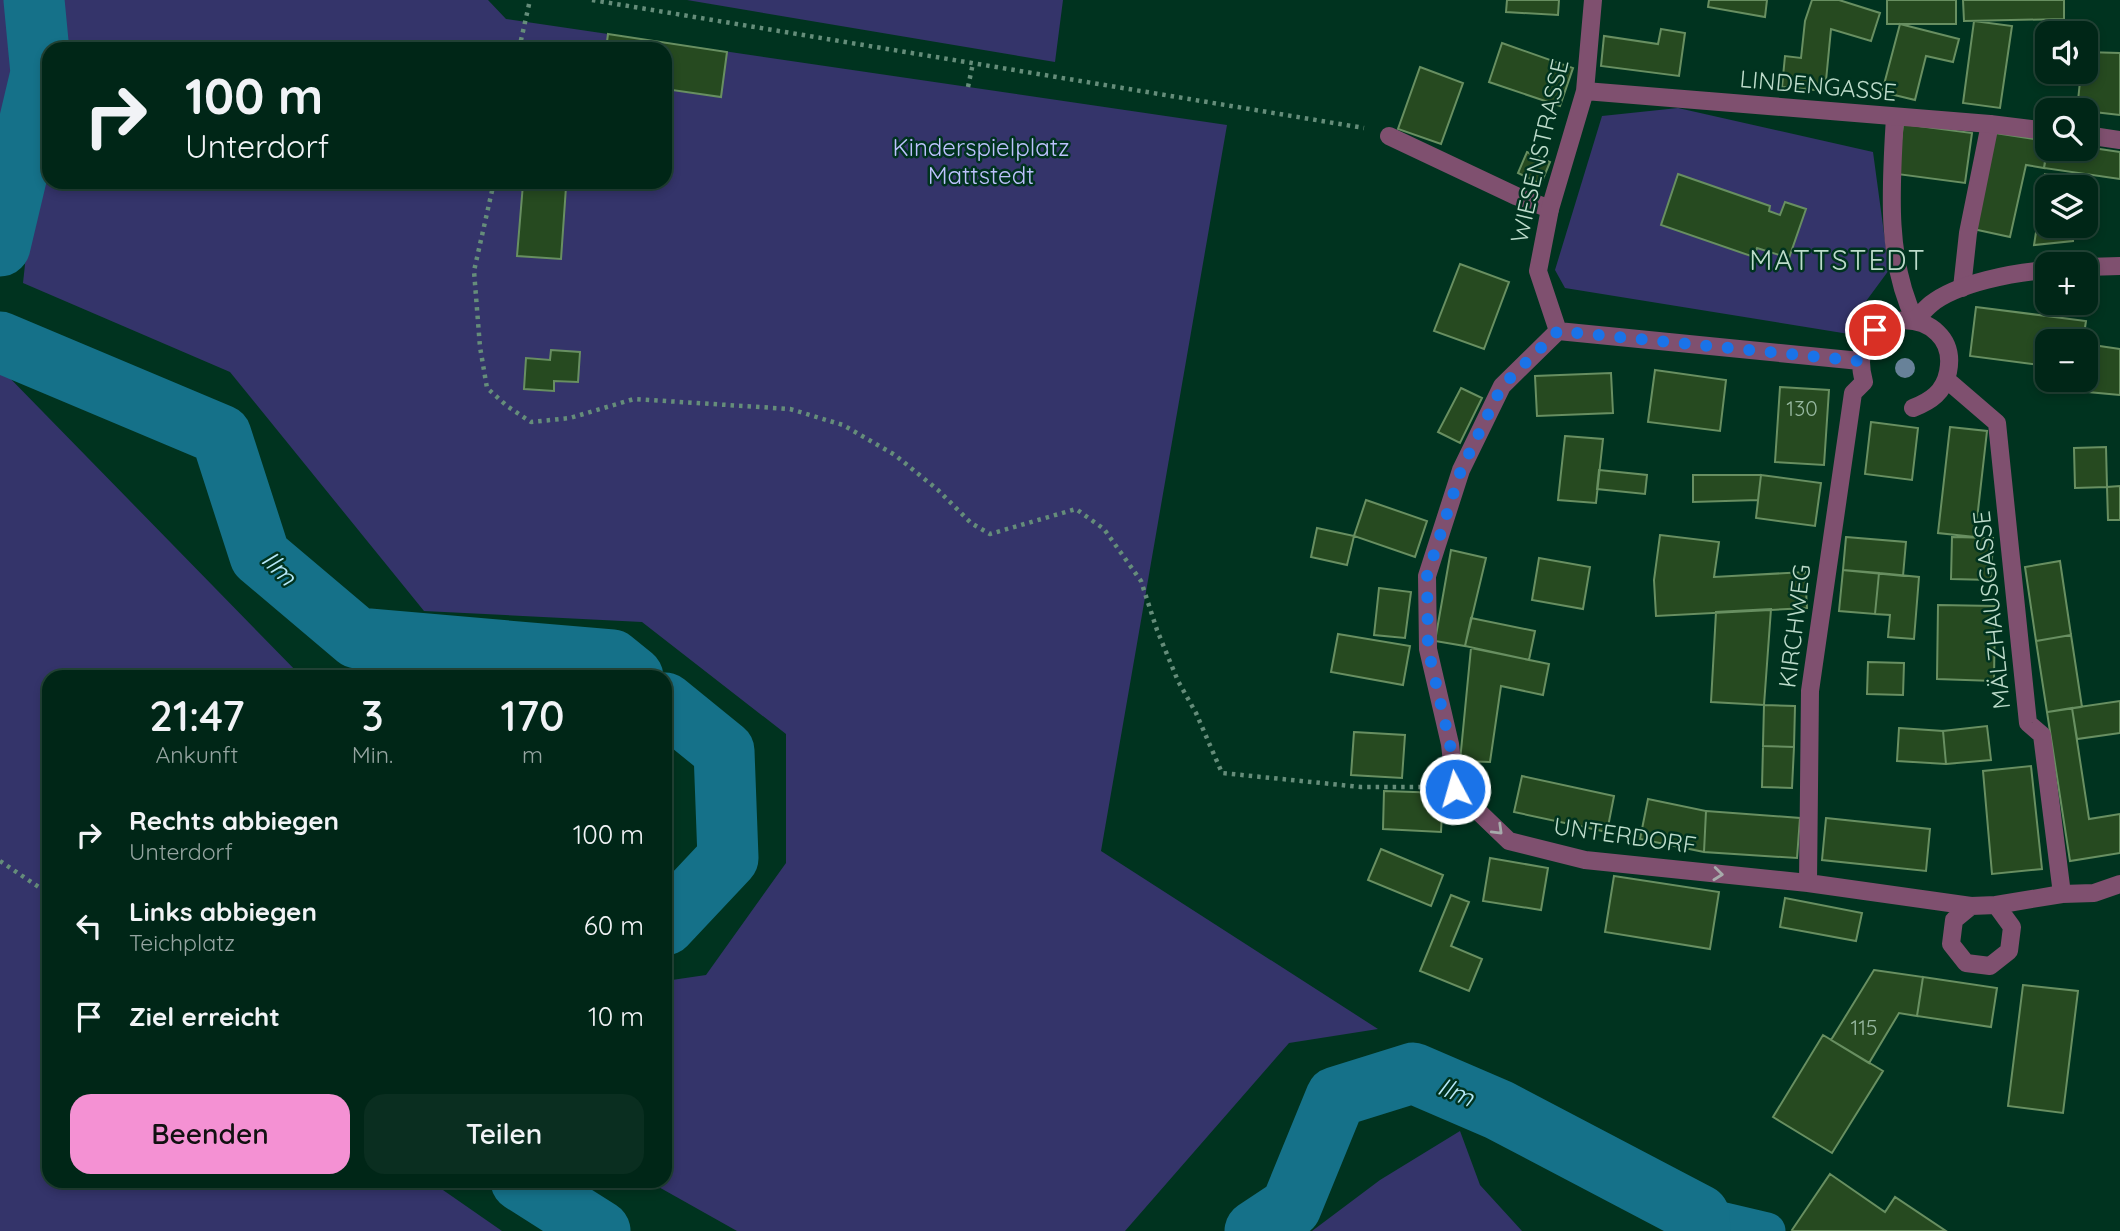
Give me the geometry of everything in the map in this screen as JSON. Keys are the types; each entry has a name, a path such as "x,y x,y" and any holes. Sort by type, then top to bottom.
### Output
{"street":[{"name":"WIESENSTRASSE","path":"1558,331 1538,271 1550,209 1584,91 1593,0"},
{"name":"LINDENGASSE","path":"1584,91 2035,129"},
{"path":"1895,117 1891,188 1895,244 1905,300 1915,320"},
{"path":"1962,288 1968,233 1990,124"},
{"path":"1389,136 1550,209"},
{"path":"2098,137 2120,140"},
{"path":"2098,267 2120,266"},
{"path":"1915,320 1932,303 1962,288 2035,271"},
{"path":"1455,789 1450,744 1428,649 1427,576 1461,470 1502,386 1558,331 1860,361 1866,341 1875,330 1887,322 1915,320 1934,331 1948,349 1950,364 1947,380 1939,393 1913,408"},
{"name":"KIRCHWEG","path":"1808,883 1810,691 1853,393 1864,382 1860,361"},
{"name":"MÄLZHAUSGASSE","path":"1947,380 1997,422 2028,723 2042,735 2062,894"},
{"name":"UNTERDORF","path":"1455,789 1509,841 1586,860 1808,883 1971,906"},
{"path":"1996,905 2012,927 2009,951 1990,966 1966,963 1951,944 1954,920 1971,906 1996,905 2062,894 2094,893 2120,884"}],"path":[{"path":"521,42 530,0"},
{"path":"592,0 1362,127 1389,136"},
{"path":"968,87 973,63"},
{"path":"492,189 474,271 480,347 487,388 507,407 531,422 570,418 635,399 790,409 843,425 895,455 938,490 971,523 990,534 1076,509 1104,529 1141,581 1178,681 1196,713 1222,773 1361,787 1455,789"},
{"path":"0,861 42,889"}],"green space":[{"path":"0,0 25,0 31,70 0,201"},
{"path":"39,0 488,0 506,19 662,42 43,42"},
{"path":"687,0 1063,0 1055,62"},
{"name":"Kinderspielplatz Mattstedt","path":"672,43 1227,125 1101,851 1378,1029 1289,1043 1125,1231 737,1231 660,1188 672,1188 672,980 706,975 786,863 786,734 642,622 424,611 230,372 23,283 42,110 42,189 672,189"},
{"path":"1678,108 1873,152 1889,270 1861,308 1855,335 1565,288 1555,270 1602,116"},
{"path":"0,368 295,670 42,670 42,1188 440,1188 502,1231 0,1231"},
{"path":"1460,1131 1480,1185 1522,1231 1312,1231 1380,1180"}],"building":[{"path":"1507,0 1559,0 1558,15 1506,12"},
{"path":"1709,0 1767,0 1765,17 1708,7"},
{"path":"1812,0 1839,0 1880,13 1871,41 1831,29 1825,91 1782,87 1785,56 1801,58 1805,21"},
{"path":"1887,0 1956,0 1956,24 1887,24"},
{"path":"1963,0 2064,0 2064,19 1964,21"},
{"path":"1974,21 2012,26 2000,108 1963,103"},
{"path":"1900,24 1959,39 1953,62 1926,56 1915,100 1882,92"},
{"path":"1661,29 1685,33 1679,76 1601,66 1604,36 1658,44"},
{"path":"608,34 661,42 607,42"},
{"path":"1502,43 1573,68 1560,106 1489,82"},
{"path":"672,44 727,52 721,97 672,90"},
{"path":"2098,52 2120,53 2120,115 2098,112 2098,98 2078,98 2080,84 2098,84"},
{"path":"1420,67 1463,83 1441,144 1398,129"},
{"path":"1903,124 1972,133 1965,183 1897,174"},
{"path":"1995,133 2035,139 2035,161 2045,161 2044,168 2026,165 2010,237 1973,229"},
{"path":"2098,149 2120,152 2120,179 2044,168 2045,161 2098,161"},
{"path":"1527,152 1550,162 1541,184 1518,173"},
{"path":"1678,174 1770,206 1769,211 1780,215 1785,202 1806,209 1789,258 1757,248 1754,257 1661,225"},
{"path":"523,189 566,189 561,259 517,256"},
{"path":"2035,238 2073,238 2073,241 2034,245"},
{"path":"1460,264 1509,282 1484,349 1434,331"},
{"path":"1976,307 2086,321 2085,329 2035,329 2035,364 1970,356"},
{"path":"2098,346 2120,349 2120,395 2088,392 2098,392"},
{"path":"551,350 580,352 578,382 554,381 554,391 524,389 526,358 550,360"},
{"path":"1655,370 1726,380 1720,431 1648,422"},
{"path":"1611,373 1613,413 1537,416 1535,376"},
{"path":"1780,387 1829,390 1824,465 1775,462"},
{"path":"1461,388 1482,398 1460,443 1438,432"},
{"path":"1871,422 1918,428 1912,480 1865,474"},
{"path":"1950,427 1987,431 1975,537 1938,533"},
{"path":"1565,436 1603,439 1596,503 1558,500"},
{"path":"2106,447 2107,487 2075,488 2074,448"},
{"path":"1599,470 1647,475 1645,494 1597,489"},
{"path":"1693,475 1761,475 1758,500 1693,502"},
{"path":"1761,475 1821,483 1815,526 1756,518"},
{"path":"2120,486 2120,520 2108,520 2107,487"},
{"path":"1366,500 1427,521 1415,557 1354,536"},
{"path":"1317,528 1354,536 1347,565 1311,557"},
{"path":"1660,535 1719,542 1714,577 1805,572 1807,608 1656,616 1654,580"},
{"path":"1846,537 1906,542 1903,576 1843,570"},
{"path":"1952,537 1993,538 1991,580 1951,579"},
{"path":"1451,550 1486,558 1465,646 1435,641"},
{"path":"1539,558 1590,567 1583,609 1532,600"},
{"path":"2060,561 2071,635 2036,641 2025,567"},
{"path":"1843,570 1879,573 1875,614 1839,611"},
{"path":"1879,573 1919,577 1914,639 1888,637 1890,615 1875,614"},
{"path":"1379,588 1411,592 1405,638 1374,635"},
{"path":"1938,605 1995,606 1994,681 1937,679"},
{"path":"1771,609 1764,705 1711,702 1716,612"},
{"path":"1471,618 1535,631 1529,660 1465,646"},
{"path":"1338,634 1410,646 1403,685 1331,672"},
{"path":"2071,635 2082,707 2047,712 2036,641"},
{"path":"1471,648 1549,664 1543,695 1501,686 1490,762 1460,761"},
{"path":"1868,662 1904,663 1903,695 1867,694"},
{"path":"2120,701 2120,733 2077,739 2072,708"},
{"path":"1764,705 1795,706 1794,747 1763,746"},
{"path":"2072,708 2089,819 2120,814 2120,853 2070,861 2047,712"},
{"path":"1987,726 1991,760 1946,764 1943,731"},
{"path":"1899,728 1943,731 1946,764 1897,761"},
{"path":"1354,732 1405,735 1402,778 1351,775"},
{"path":"1763,746 1794,747 1792,788 1762,787"},
{"path":"2031,766 2042,869 1992,874 1983,771"},
{"path":"1522,776 1614,796 1607,832 1514,812"},
{"path":"1384,791 1443,793 1441,832 1383,829"},
{"path":"1648,799 1706,811 1704,852 1640,839"},
{"path":"1706,811 1800,818 1797,858 1704,852"},
{"path":"1826,818 1930,829 1926,871 1822,860"},
{"path":"1381,849 1443,875 1431,906 1368,880"},
{"path":"1490,858 1548,868 1541,910 1483,901"},
{"path":"1614,876 1719,892 1710,949 1605,932"},
{"path":"1451,895 1469,902 1451,946 1482,959 1469,991 1420,971"},
{"path":"1785,898 1862,913 1856,941 1780,927"},
{"path":"1874,970 1923,977 1917,1016 1899,1013 1869,1063 1831,1040"},
{"path":"1923,977 1997,988 1991,1027 1917,1016"},
{"path":"2023,985 2078,991 2063,1113 2008,1106"},
{"path":"1823,1035 1883,1071 1832,1153 1773,1117"},
{"path":"1830,1174 1885,1212 1895,1197 1946,1231 1792,1230"}],"waterway":[{"name":"Ilm","path":"0,246 41,73 34,0"},
{"name":"Ilm","path":"0,342 221,435 260,556 357,638 612,660 624,670"},
{"name":"Ilm","path":"672,709 724,751 728,858 672,918"},
{"name":"Ilm","path":"1255,1231 1291,1207 1336,1097 1413,1073 1499,1110 1699,1215 1700,1231"},
{"name":"Ilm","path":"532,1188 600,1231"},
{"path":"1699,1215 1767,1231"}],"district":[{"name":"MATTSTEDT","path":"1838,260"}],"route":[{"path":"1455,789 1450,744 1428,649 1427,576 1461,470 1502,386 1558,331 1860,361 1866,341 1875,330"}]}
